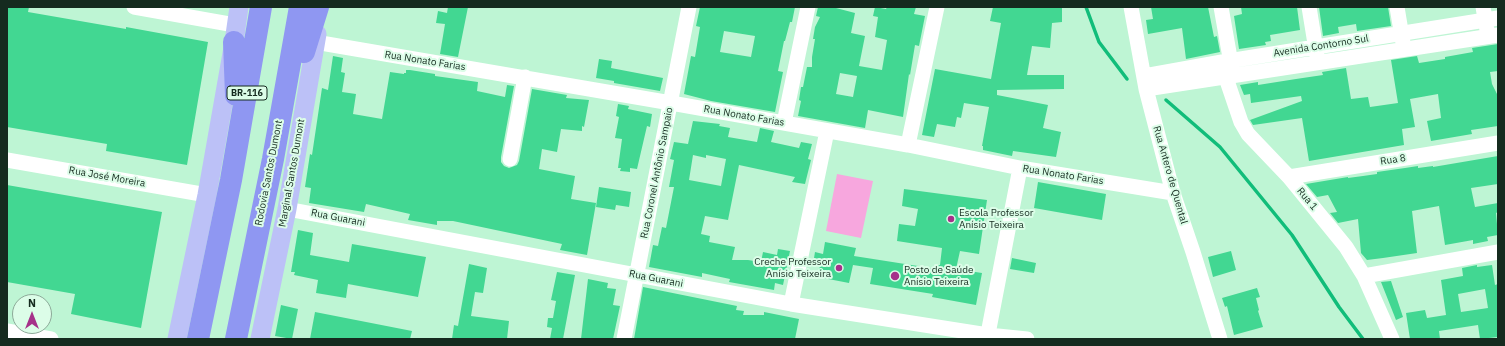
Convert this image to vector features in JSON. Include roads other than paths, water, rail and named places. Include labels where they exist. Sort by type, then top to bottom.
[{"type":"highway","name":"BR-116","points":[[198,339],[231,180],[261,7]]},
{"type":"highway","name":"Rodovia Santos Dumont","points":[[236,339],[273,159],[300,7]]},
{"type":"highway","points":[[273,159],[294,96],[306,41],[318,7]]},
{"type":"highway","points":[[231,180],[232,135],[236,80],[236,25]]},
{"type":"highway","points":[[245,298],[247,339]]},
{"type":"main road","name":"Marginal Santos Dumont","points":[[260,339],[287,208],[322,7]]},
{"type":"main road","name":"BR-116","points":[[177,339],[207,195],[236,25]]},
{"type":"street","points":[[134,7],[236,25]]},
{"type":"street","name":"Rua Coronel Antônio Sampaio","points":[[624,339],[690,7]]},
{"type":"street","points":[[784,123],[808,7]]},
{"type":"street","points":[[908,145],[937,7]]},
{"type":"street","name":"Rua Antero de Quental","points":[[1131,7],[1145,82],[1173,193],[1194,252],[1220,339]]},
{"type":"street","name":"Rua 1","points":[[1221,7],[1229,77],[1242,122],[1248,134],[1289,177],[1346,247],[1364,276],[1392,339]]},
{"type":"street","points":[[1309,7],[1318,63]]},
{"type":"street","points":[[1397,7],[1405,50]]},
{"type":"street","points":[[1489,15],[1493,36]]},
{"type":"street","name":"Avenida Contorno Sul","points":[[1145,82],[1226,61],[1402,34],[1489,15]]},
{"type":"street","name":"Avenida Contorno Sul","points":[[1145,82],[1229,77],[1493,36]]},
{"type":"street","name":"Rua Nonato Farias","points":[[315,42],[525,77],[908,145],[1020,168],[1173,193]]},
{"type":"street","points":[[510,159],[525,77]]},
{"type":"street","points":[[791,304],[827,131]]},
{"type":"street","name":"Rua 8","points":[[1289,177],[1498,143]]},
{"type":"street","name":"Rua José Moreira","points":[[7,160],[207,195]]},
{"type":"street","points":[[987,337],[1020,168]]},
{"type":"street","name":"Rua Guarani","points":[[287,208],[637,276],[791,304],[987,337],[1027,339]]},
{"type":"street","points":[[1364,276],[1498,252]]},
{"type":"street","points":[[7,331],[50,339]]},
{"type":"waterway","points":[[1086,7],[1099,42],[1127,79]]},
{"type":"waterway","points":[[1166,100],[1220,147],[1292,235],[1339,307],[1363,339]]},
{"type":"place","name":"Escola Professor Anísio Teixeira","points":[[951,219]]},
{"type":"place","name":"Creche Professor Anísio Teixeira","points":[[839,268]]},
{"type":"place","name":"Posto de Saúde Anísio Teixeira","points":[[895,276]]}]
